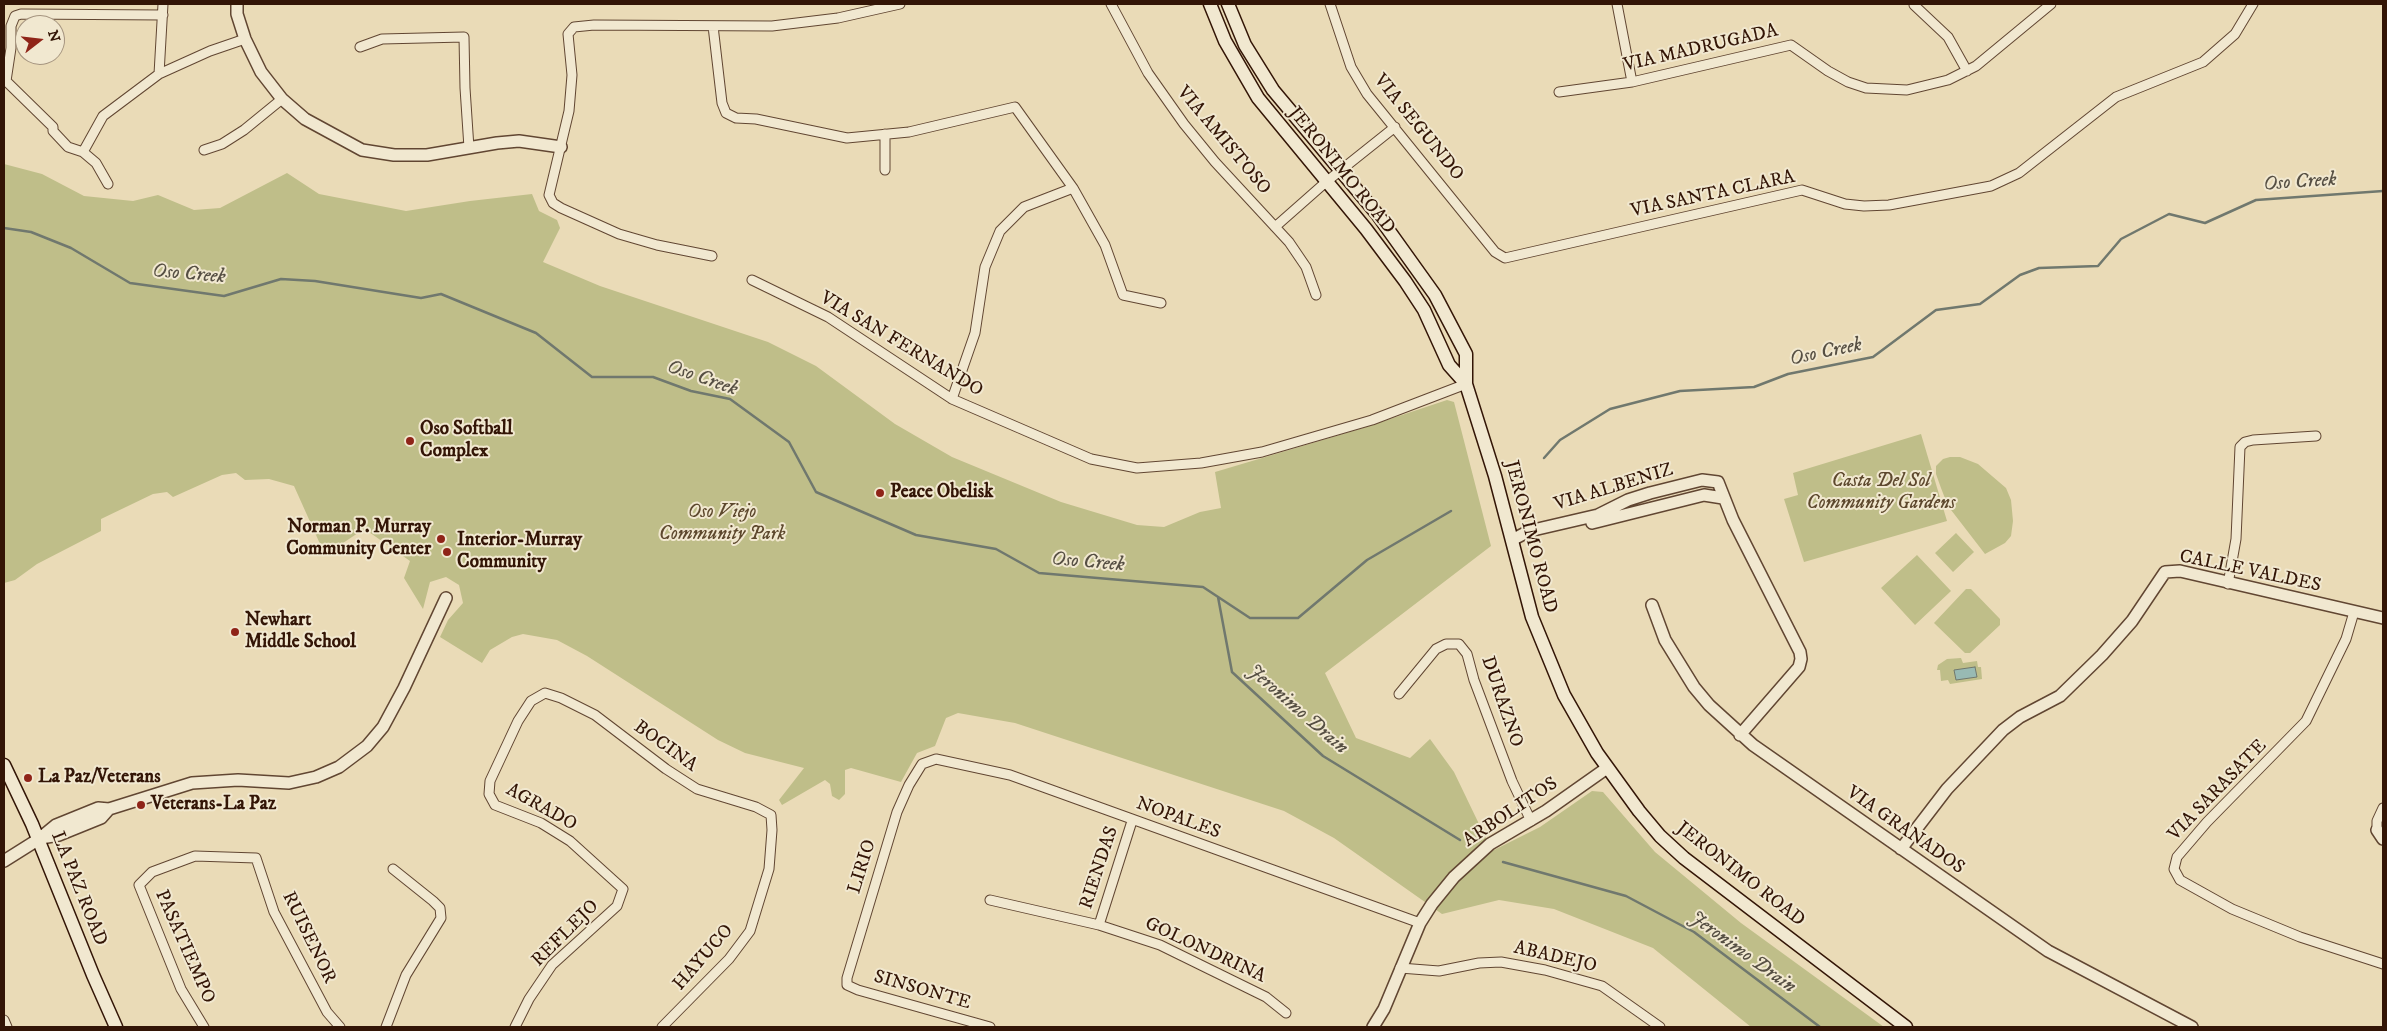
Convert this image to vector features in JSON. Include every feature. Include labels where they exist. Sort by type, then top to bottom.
[{"type":"main road","name":"JERONIMO ROAD","points":[[1210,4],[1225,41],[1258,98],[1405,281],[1424,310],[1449,365],[1466,384]]},
{"type":"main road","name":"JERONIMO ROAD","points":[[1228,4],[1245,45],[1273,90],[1377,214],[1435,295],[1466,354],[1466,384],[1512,540],[1532,618],[1564,696],[1607,768],[1660,836],[1684,858],[1906,1027]]},
{"type":"main road","name":"LA PAZ ROAD","points":[[4,765],[39,839],[93,975],[116,1027]]},
{"type":"street","points":[[49,4],[49,14]]},
{"type":"street","points":[[159,74],[163,4]]},
{"type":"street","points":[[237,4],[245,39],[261,72],[282,99],[305,119],[362,150],[394,155],[427,155],[519,141],[561,148]]},
{"type":"street","points":[[712,256],[657,245],[619,234],[554,203],[549,195],[561,148],[572,76],[568,34],[574,27],[594,25],[772,26],[838,18],[900,4]]},
{"type":"street","name":"VIA AMISTOSO","points":[[1112,4],[1148,73],[1184,124],[1215,162],[1276,227],[1306,267],[1316,295]]},
{"type":"street","name":"VIA SEGUNDO","points":[[1330,4],[1350,67],[1367,94],[1495,252],[1505,258]]},
{"type":"street","points":[[1617,4],[1625,37],[1632,82]]},
{"type":"street","name":"VIA MADRUGADA","points":[[1559,92],[1632,82],[1791,45],[1828,71],[1848,82],[1866,88],[1907,90],[1927,87],[1967,71],[2051,4]]},
{"type":"street","name":"VIA SANTA CLARA","points":[[1505,258],[1802,190],[1845,204],[1864,206],[1889,205],[1991,186],[2019,173],[2116,97],[2203,62],[2235,34],[2253,4]]},
{"type":"street","points":[[1914,5],[1948,37],[1967,71]]},
{"type":"street","points":[[108,184],[96,163],[83,152],[68,147],[53,131],[53,127],[6,81],[11,48],[11,26],[15,16],[21,14],[163,15]]},
{"type":"street","points":[[713,26],[722,103],[726,113],[736,118],[756,119],[847,138],[909,132],[1015,107],[1073,188],[1105,245],[1122,295],[1161,302]]},
{"type":"street","points":[[360,47],[382,39],[464,37],[469,148]]},
{"type":"street","points":[[83,152],[103,116],[159,74],[210,51],[245,39]]},
{"type":"street","points":[[204,150],[222,144],[244,130],[282,99]]},
{"type":"street","points":[[1276,227],[1326,182],[1394,127]]},
{"type":"street","points":[[885,134],[886,170]]},
{"type":"street","points":[[952,399],[975,333],[985,267],[1000,231],[1024,207],[1073,188]]},
{"type":"street","name":"VIA SAN FERNANDO","points":[[752,280],[828,317],[952,399],[1091,460],[1137,468],[1202,463],[1262,452],[1372,420],[1466,384]]},
{"type":"street","points":[[2228,584],[2236,538],[2240,447],[2245,442],[2253,440],[2316,436]]},
{"type":"street","name":"VIA ALBENIZ","points":[[1512,540],[1529,531],[1598,515],[1628,500],[1669,488],[1702,480],[1718,482],[1736,526],[1800,652],[1801,660],[1799,667],[1740,735]]},
{"type":"street","points":[[1669,488],[1673,504]]},
{"type":"street","name":"VIA ALBENIZ","points":[[1512,540],[1531,538],[1704,495],[1724,498]]},
{"type":"street","name":"CALLE VALDES","points":[[1901,849],[1947,789],[2003,730],[2020,717],[2060,696],[2102,655],[2132,621],[2166,572],[2180,571],[2228,584],[2383,618]]},
{"type":"street","points":[[4,861],[39,839],[59,835],[101,818],[109,809],[192,783],[229,780],[289,783],[316,777],[339,767],[373,740],[388,720],[446,598]]},
{"type":"street","name":"VIA GRANADOS","points":[[1652,605],[1665,640],[1694,687],[1709,705],[1740,735],[2048,951],[2192,1027]]},
{"type":"street","name":"VIA SARASATE","points":[[2354,612],[2346,639],[2306,722],[2206,822],[2177,856],[2174,869],[2180,880],[2232,908],[2300,937],[2383,964]]},
{"type":"street","name":"DURAZNO","points":[[1399,694],[1436,649],[1446,644],[1459,644],[1467,654],[1474,680],[1508,772],[1531,821]]},
{"type":"street","name":"BOCINA","points":[[546,693],[561,698],[596,716],[666,769],[697,789],[756,807],[771,815]]},
{"type":"street","name":"AGRADO","points":[[546,693],[532,701],[518,721],[490,781],[489,794],[496,805],[541,823],[570,841],[623,889]]},
{"type":"street","name":"NOPALES","points":[[922,764],[936,759],[1010,775],[1132,821],[1420,923]]},
{"type":"street","name":"LIRIO","points":[[847,985],[847,978],[897,812],[909,785],[922,764]]},
{"type":"street","name":"ARBOLITOS","points":[[1373,1027],[1384,1009],[1420,923],[1442,890],[1466,864],[1490,844],[1531,821],[1607,768]]},
{"type":"street","points":[[2380,834],[2377,820],[2383,808]]},
{"type":"street","name":"HAYUCO","points":[[662,1027],[729,959],[750,931],[769,869],[772,830],[771,815]]},
{"type":"street","name":"RIENDAS","points":[[1098,925],[1132,821]]},
{"type":"street","name":"PASATIEMPO","points":[[204,1027],[181,989],[139,885],[152,872],[195,856],[256,858]]},
{"type":"street","name":"RUISENOR","points":[[256,858],[274,912],[327,1012],[340,1027]]},
{"type":"street","points":[[386,1027],[406,975],[440,918],[440,908],[433,900],[394,869]]},
{"type":"street","name":"REFLEJO","points":[[515,1027],[529,999],[552,965],[617,906],[623,889]]},
{"type":"street","name":"GOLONDRINA","points":[[990,900],[1098,925],[1160,945],[1266,997],[1286,1013]]},
{"type":"street","name":"ABADEJO","points":[[1400,968],[1433,971],[1478,963],[1501,962],[1545,970],[1602,986],[1660,1027]]},
{"type":"street","name":"SINSONTE","points":[[847,985],[858,990],[990,1027]]},
{"type":"street","points":[[4,1020],[7,1027]]},
{"type":"green space","name":"Oso Viejo Community Park","points":[[4,164],[42,174],[84,196],[133,201],[158,195],[194,210],[220,208],[287,173],[319,194],[406,211],[532,194],[539,211],[557,220],[560,228],[543,262],[600,286],[768,342],[816,366],[895,424],[952,457],[1061,502],[1137,525],[1164,527],[1200,512],[1221,508],[1215,472],[1363,428],[1447,400],[1454,402],[1491,546],[1325,673],[1356,738],[1410,758],[1430,739],[1454,772],[1492,851],[1540,827],[1592,791],[1603,792],[1655,852],[1741,923],[1884,1027],[1751,1027],[1653,948],[1554,909],[1499,900],[1442,914],[1334,838],[1284,811],[1015,723],[958,713],[946,718],[935,746],[917,753],[901,782],[851,768],[845,770],[845,794],[839,800],[832,796],[830,784],[825,780],[782,805],[779,800],[804,768],[745,753],[718,740],[587,656],[557,640],[523,634],[512,637],[490,650],[482,663],[440,637],[448,620],[463,603],[459,585],[446,577],[430,582],[423,609],[404,578],[410,561],[369,532],[361,531],[325,555],[294,486],[269,479],[245,480],[236,473],[222,475],[173,497],[167,492],[153,494],[101,519],[101,531],[37,564],[15,580],[4,583]]},
{"type":"green space","name":"Casta Del Sol Community Gardens","points":[[1921,434],[1947,521],[1804,562],[1784,499],[1798,495],[1793,473]]},
{"type":"green space","points":[[1960,457],[1978,464],[2006,488],[2011,500],[2013,521],[2011,536],[2005,543],[1985,554],[1948,506],[1941,488],[1936,474],[1936,466],[1943,459]]},
{"type":"green space","points":[[1956,533],[1974,552],[1953,572],[1935,553]]},
{"type":"green space","points":[[1917,555],[1951,591],[1915,625],[1881,588]]},
{"type":"green space","points":[[1966,589],[1971,589],[2000,619],[2000,625],[1970,653],[1965,653],[1934,623]]},
{"type":"green space","points":[[1961,658],[1963,663],[1977,661],[1978,667],[1981,667],[1982,679],[1950,684],[1948,680],[1941,681],[1940,670],[1937,670],[1938,665],[1947,659]]},
{"type":"water","points":[[1975,667],[1977,677],[1956,680],[1954,670]]},
{"type":"waterway","name":"Oso Creek","points":[[1544,458],[1560,440],[1610,409],[1680,391],[1754,387],[1788,374],[1873,357],[1936,310],[1980,304],[2020,275],[2039,268],[2098,266],[2121,239],[2169,214],[2205,223],[2256,200],[2383,191]]},
{"type":"waterway","name":"Oso Creek","points":[[4,228],[31,232],[71,248],[130,283],[224,296],[281,279],[315,281],[421,298],[441,294],[536,333],[592,377],[653,377],[691,391],[730,399],[789,442],[816,492],[916,535],[996,549],[1039,573],[1203,587],[1250,618],[1298,618],[1367,560],[1451,511]]},
{"type":"waterway","name":"Jeronimo Drain","points":[[1218,597],[1232,672],[1323,756],[1460,840]]},
{"type":"waterway","name":"Jeronimo Drain","points":[[1503,862],[1626,896],[1694,932],[1820,1027]]},
{"type":"place","name":"Oso Softball Complex","points":[[410,441]]},
{"type":"place","name":"Peace Obelisk","points":[[880,493]]},
{"type":"place","name":"Norman P. Murray Community Center","points":[[441,539]]},
{"type":"place","name":"Interior-Murray Community","points":[[447,552]]},
{"type":"place","name":"Newhart Middle School","points":[[235,632]]},
{"type":"place","name":"La Paz/Veterans","points":[[28,778]]},
{"type":"place","name":"Veterans-La Paz","points":[[141,805]]}]
